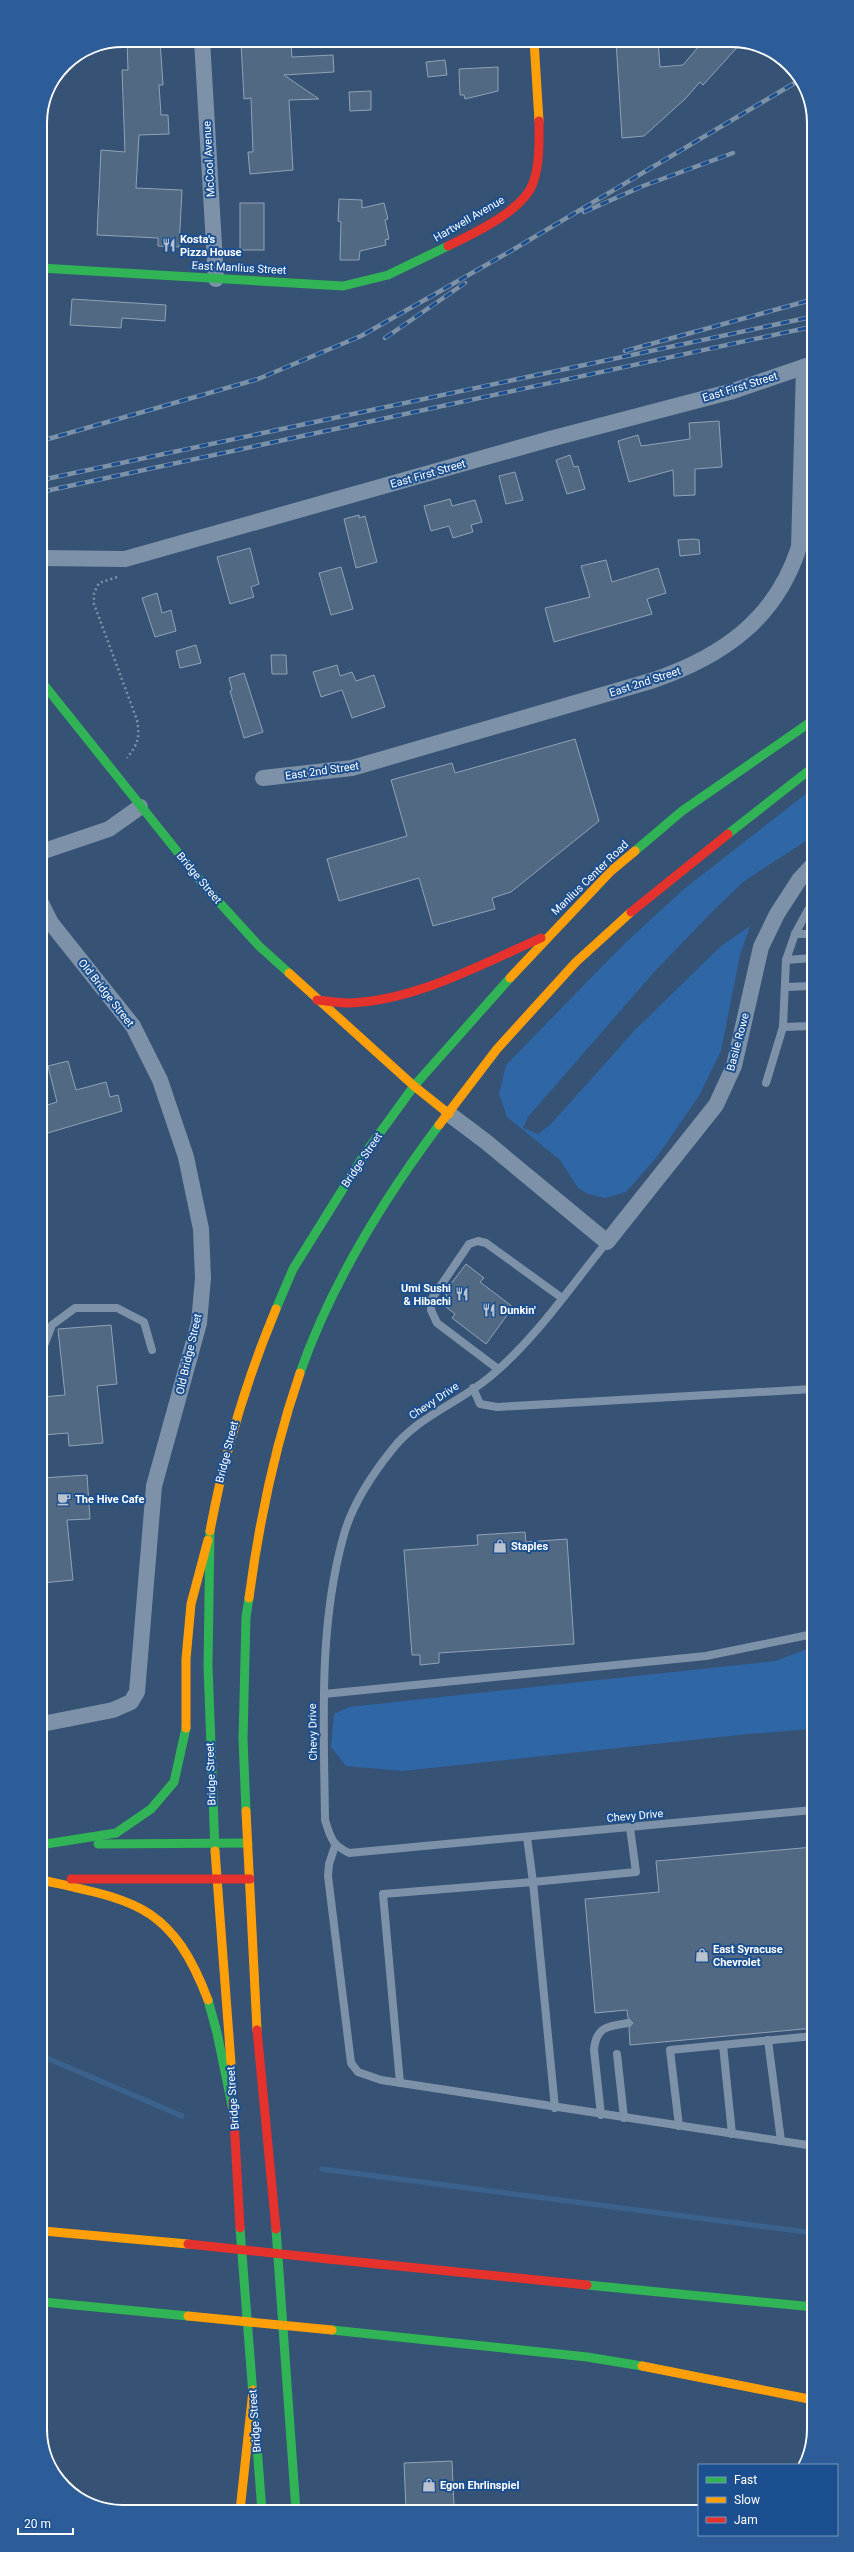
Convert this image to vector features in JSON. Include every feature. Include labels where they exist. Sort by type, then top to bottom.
[{"type":"main road","name":"Hartwell Avenue","points":[[365,283],[397,273],[512,210],[524,198],[533,183],[537,170],[538,115],[534,47]]},
{"type":"main road","name":"East Manlius Street","points":[[47,268],[343,286],[365,283]]},
{"type":"main road","name":"Bridge Street","points":[[47,689],[140,807],[208,890],[258,946],[414,1086],[449,1114]]},
{"type":"main road","name":"Manlius Center Road","points":[[414,1086],[473,1017],[550,934],[612,871],[682,811],[807,724]]},
{"type":"main road","points":[[296,2505],[279,2266],[256,2021],[243,1738],[246,1617],[257,1538],[284,1420],[306,1356],[332,1298],[365,1235],[417,1155],[497,1049],[576,962],[638,905],[807,772]]},
{"type":"main road","points":[[317,1000],[356,1003],[398,994],[475,967],[550,934]]},
{"type":"main road","name":"Bridge Street","points":[[262,2505],[242,2264],[235,2120],[215,1844],[208,1666],[208,1540],[218,1486],[253,1364],[293,1269],[366,1152],[414,1086]]},
{"type":"main road","points":[[47,1844],[116,1833],[151,1809],[174,1782],[186,1733],[186,1659],[191,1604],[208,1540]]},
{"type":"main road","points":[[47,1844],[248,1844]]},
{"type":"main road","points":[[47,1880],[250,1879]]},
{"type":"main road","points":[[47,1881],[123,1899],[144,1909],[176,1938],[191,1959],[206,1990],[235,2120]]},
{"type":"main road","points":[[47,2230],[807,2306]]},
{"type":"main road","points":[[47,2302],[332,2330],[587,2357],[664,2370],[807,2399]]},
{"type":"main road","points":[[241,2505],[253,2390]]},
{"type":"street","name":"McCool Avenue","points":[[202,47],[216,279]]},
{"type":"street","name":"East First Street","points":[[47,558],[125,559],[558,437],[733,391],[807,366]]},
{"type":"street","name":"East 2nd Street","points":[[263,778],[352,768],[569,706],[680,671],[722,650],[757,621],[782,588],[792,570],[806,516],[807,441]]},
{"type":"street","points":[[47,850],[109,829],[140,807]]},
{"type":"street","name":"Basile Rowe","points":[[608,1242],[716,1105],[734,1066],[761,947],[777,914],[799,880],[807,871]]},
{"type":"street","name":"Old Bridge Street","points":[[47,915],[51,923],[134,1026],[160,1080],[186,1157],[201,1229],[203,1278],[199,1323],[154,1486],[138,1692],[131,1702],[113,1710],[47,1723]]},
{"type":"street","name":"Bridge Street","points":[[449,1114],[485,1141],[608,1242]]},
{"type":"lane","points":[[766,1083],[783,1027],[786,960],[795,934],[807,912]]},
{"type":"lane","points":[[795,934],[807,934]]},
{"type":"lane","points":[[786,960],[807,958]]},
{"type":"lane","points":[[785,988],[807,986]]},
{"type":"lane","points":[[783,1027],[807,1026]]},
{"type":"lane","points":[[498,1369],[438,1323],[431,1310],[431,1300],[469,1244],[478,1241],[486,1243],[562,1298]]},
{"type":"lane","name":"Chevy Drive","points":[[608,1242],[529,1339],[498,1369],[473,1388],[418,1424],[391,1450],[360,1498],[343,1537],[334,1579],[324,1694],[325,1820],[336,1846],[349,1853],[807,1811]]},
{"type":"lane","points":[[47,1338],[52,1326],[75,1308],[117,1308],[144,1322],[152,1350]]},
{"type":"lane","points":[[473,1388],[480,1404],[497,1407],[807,1389]]},
{"type":"lane","points":[[324,1694],[706,1656],[807,1635]]},
{"type":"lane","points":[[400,2083],[383,1894],[636,1872],[630,1828]]},
{"type":"lane","points":[[527,1837],[555,2108]]},
{"type":"lane","points":[[336,1846],[328,1864],[328,1876],[351,2062],[358,2072],[381,2080],[555,2108],[807,2145]]},
{"type":"lane","points":[[601,2115],[594,2050],[595,2041],[600,2031],[608,2026],[628,2023]]},
{"type":"lane","points":[[679,2126],[670,2050],[807,2037]]},
{"type":"lane","points":[[768,2040],[781,2141]]},
{"type":"lane","points":[[723,2044],[732,2134]]},
{"type":"lane","points":[[617,2054],[624,2118]]},
{"type":"path","points":[[113,773],[138,745],[140,735],[137,720],[94,604],[94,593],[99,583],[128,573],[125,559]]},
{"type":"shaded area","points":[[807,793],[807,840],[743,882],[710,914],[655,971],[528,1117],[523,1128],[538,1134],[550,1125],[634,1031],[721,946],[750,926],[740,955],[721,1051],[699,1096],[656,1158],[626,1192],[605,1198],[588,1194],[578,1188],[560,1160],[507,1117],[499,1094],[506,1065],[623,945],[684,889]]},
{"type":"shaded area","points":[[807,1649],[807,1729],[748,1734],[403,1771],[346,1766],[331,1747],[334,1714],[349,1707],[775,1661]]},
{"type":"building","points":[[127,47],[160,47],[163,85],[159,85],[161,115],[168,115],[169,134],[139,135],[136,188],[182,190],[179,247],[158,246],[158,238],[97,235],[101,150],[125,152],[122,70],[128,70]]},
{"type":"building","points":[[241,47],[291,47],[292,57],[333,55],[334,72],[284,75],[319,99],[289,100],[293,170],[250,174],[248,152],[253,152],[251,98],[244,99]]},
{"type":"building","points":[[616,47],[659,47],[660,67],[683,65],[698,47],[737,47],[703,85],[700,82],[685,99],[644,136],[622,138]]},
{"type":"building","points":[[445,60],[447,75],[428,77],[426,62]]},
{"type":"building","points":[[498,67],[498,91],[465,99],[464,95],[460,95],[459,69]]},
{"type":"building","points":[[371,91],[371,110],[350,111],[349,92]]},
{"type":"building","points":[[339,199],[362,200],[362,208],[384,203],[388,219],[385,220],[389,239],[385,240],[386,245],[360,251],[359,260],[340,260],[341,222],[338,221]]},
{"type":"building","points":[[240,203],[264,203],[264,250],[240,250]]},
{"type":"building","points":[[72,299],[166,305],[165,321],[122,318],[121,328],[70,325]]},
{"type":"building","points":[[719,421],[722,467],[695,469],[695,495],[674,496],[673,470],[629,482],[618,441],[638,435],[641,446],[690,439],[689,423]]},
{"type":"building","points":[[570,455],[574,467],[578,466],[585,489],[567,494],[556,460]]},
{"type":"building","points":[[515,472],[523,500],[506,504],[499,476]]},
{"type":"building","points":[[450,499],[452,506],[475,500],[482,522],[471,525],[473,532],[453,538],[449,526],[431,531],[424,506]]},
{"type":"building","points":[[359,515],[359,518],[365,516],[377,562],[356,568],[344,519]]},
{"type":"building","points":[[678,540],[699,540],[700,554],[680,556]]},
{"type":"building","points":[[250,548],[259,584],[251,587],[254,597],[230,604],[217,557]]},
{"type":"building","points":[[606,560],[612,582],[658,568],[666,593],[647,599],[652,614],[554,642],[545,608],[590,597],[581,566]]},
{"type":"building","points":[[341,567],[353,609],[331,615],[319,573]]},
{"type":"building","points":[[157,593],[162,613],[171,610],[176,631],[155,637],[142,598]]},
{"type":"building","points":[[196,645],[201,663],[180,668],[176,651]]},
{"type":"building","points":[[271,655],[286,655],[287,674],[272,674]]},
{"type":"building","points":[[337,665],[340,676],[352,672],[356,681],[374,675],[385,707],[352,718],[342,690],[321,697],[313,672]]},
{"type":"building","points":[[244,673],[263,732],[244,738],[230,691],[232,690],[229,678]]},
{"type":"building","points":[[575,739],[599,821],[511,892],[492,898],[495,909],[433,926],[419,878],[339,901],[327,859],[407,836],[391,780],[452,763],[455,773]]},
{"type":"building","points":[[68,1061],[76,1090],[106,1082],[110,1097],[118,1095],[122,1111],[47,1133],[47,1105],[57,1102],[48,1066]]},
{"type":"building","points":[[466,1264],[484,1278],[480,1282],[513,1307],[486,1344],[452,1318],[455,1314],[441,1303],[447,1295],[444,1293]]},
{"type":"building","points":[[111,1325],[117,1384],[97,1386],[103,1443],[69,1446],[68,1433],[47,1435],[47,1397],[65,1395],[58,1329]]},
{"type":"building","points":[[87,1475],[90,1519],[67,1520],[73,1580],[47,1583],[47,1478]]},
{"type":"building","points":[[525,1532],[526,1542],[567,1539],[574,1644],[439,1653],[439,1663],[420,1665],[420,1655],[412,1655],[404,1550],[478,1545],[477,1535]]},
{"type":"building","name":"East Syracuse Chevrolet","points":[[807,1848],[807,2029],[630,2045],[629,2028],[633,2023],[628,2018],[627,2010],[595,2013],[585,1899],[659,1892],[656,1861]]},
{"type":"building","name":"Egon Ehrlinspiel","points":[[452,2461],[454,2505],[406,2505],[404,2463]]},
{"type":"waterway","points":[[47,2058],[182,2116]]},
{"type":"waterway","points":[[322,2169],[807,2232]]},
{"type":"railway","points":[[47,439],[258,379],[361,336],[509,252],[795,83]]},
{"type":"railway","points":[[584,212],[643,186],[733,153]]},
{"type":"railway","points":[[385,338],[465,283]]},
{"type":"railway","points":[[625,351],[807,301]]},
{"type":"railway","points":[[47,479],[807,318]]},
{"type":"railway","points":[[47,491],[807,328]]},
{"type":"traffic: fast","points":[[47,268],[343,286],[388,275],[448,246]]},
{"type":"traffic: fast","points":[[47,689],[208,890],[259,946],[289,973]]},
{"type":"traffic: fast","points":[[635,851],[682,811],[807,724]]},
{"type":"traffic: fast","points":[[728,834],[807,772]]},
{"type":"traffic: fast","points":[[276,1309],[293,1269],[366,1152],[414,1086],[510,978]]},
{"type":"traffic: fast","points":[[300,1373],[327,1307],[360,1244],[398,1183],[439,1125]]},
{"type":"traffic: fast","points":[[210,1531],[208,1666],[215,1851]]},
{"type":"traffic: fast","points":[[246,1811],[243,1739],[246,1617],[249,1598]]},
{"type":"traffic: fast","points":[[47,1844],[116,1833],[151,1809],[174,1782],[186,1728]]},
{"type":"traffic: fast","points":[[98,1844],[248,1843]]},
{"type":"traffic: fast","points":[[208,2000],[217,2033],[235,2120]]},
{"type":"traffic: fast","points":[[240,2228],[262,2505]]},
{"type":"traffic: fast","points":[[276,2229],[296,2505]]},
{"type":"traffic: fast","points":[[587,2285],[807,2306]]},
{"type":"traffic: fast","points":[[47,2302],[188,2316]]},
{"type":"traffic: fast","points":[[332,2330],[587,2357],[642,2366]]},
{"type":"traffic: slow","points":[[534,47],[539,121]]},
{"type":"traffic: slow","points":[[510,978],[611,871],[635,851]]},
{"type":"traffic: slow","points":[[439,1125],[497,1049],[576,962],[631,912]]},
{"type":"traffic: slow","points":[[289,973],[414,1086],[449,1114]]},
{"type":"traffic: slow","points":[[210,1531],[222,1474],[237,1418],[255,1363],[276,1309]]},
{"type":"traffic: slow","points":[[249,1598],[269,1484],[283,1428],[300,1373]]},
{"type":"traffic: slow","points":[[186,1728],[186,1659],[191,1604],[208,1540]]},
{"type":"traffic: slow","points":[[246,1811],[257,2030]]},
{"type":"traffic: slow","points":[[215,1851],[231,2063]]},
{"type":"traffic: slow","points":[[47,1881],[102,1894],[125,1902],[146,1912],[163,1925],[179,1943],[194,1968],[208,2000]]},
{"type":"traffic: slow","points":[[47,2231],[188,2244]]},
{"type":"traffic: slow","points":[[188,2316],[332,2330]]},
{"type":"traffic: slow","points":[[642,2366],[807,2399]]},
{"type":"traffic: slow","points":[[241,2505],[253,2390]]},
{"type":"traffic: jam","points":[[448,246],[484,228],[509,212],[528,193],[533,183],[537,168],[539,152],[539,121]]},
{"type":"traffic: jam","points":[[631,912],[728,834]]},
{"type":"traffic: jam","points":[[317,1000],[351,1003],[400,995],[449,979],[541,938]]},
{"type":"traffic: jam","points":[[71,1879],[250,1879]]},
{"type":"traffic: jam","points":[[257,2030],[276,2229]]},
{"type":"traffic: jam","points":[[233,2101],[240,2228]]},
{"type":"traffic: jam","points":[[188,2244],[328,2259]]},
{"type":"traffic: jam","points":[[328,2259],[587,2285]]},
{"type":"place","name":"Kosta's Pizza House","points":[[169,245]]},
{"type":"place","name":"Umi Sushi & Hibachi","points":[[462,1294]]},
{"type":"place","name":"Dunkin'","points":[[489,1310]]},
{"type":"place","name":"The Hive Cafe","points":[[64,1499]]},
{"type":"place","name":"Staples","points":[[500,1546]]},
{"type":"place","name":"East Syracuse Chevrolet","points":[[702,1955]]},
{"type":"place","name":"Egon Ehrlinspiel","points":[[429,2485]]}]
